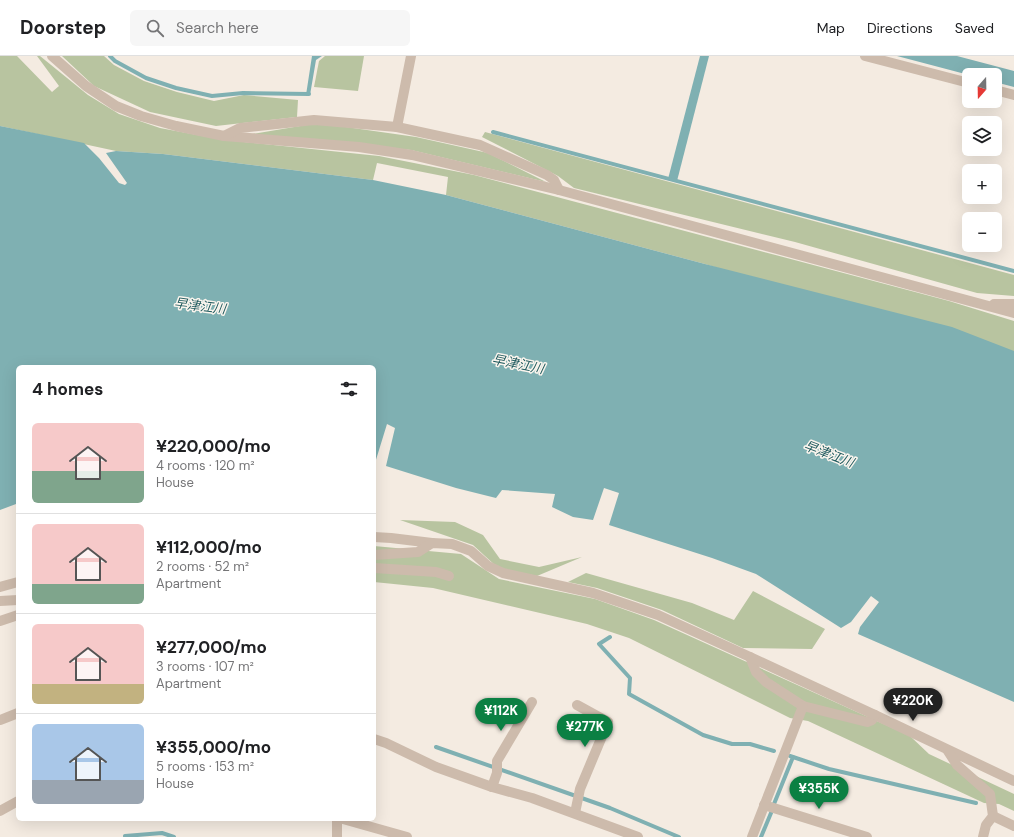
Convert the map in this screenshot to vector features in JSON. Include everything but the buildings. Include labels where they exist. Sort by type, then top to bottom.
[{"type":"street","points":[[52,56],[86,86],[116,106],[141,116],[176,126],[224,136],[359,147],[412,155],[559,190],[1014,314]]},
{"type":"street","points":[[397,127],[411,56]]},
{"type":"street","points":[[865,56],[962,81]]},
{"type":"street","points":[[1002,92],[1014,95]]},
{"type":"street","points":[[224,136],[240,128],[314,120],[397,127],[480,145],[547,175],[554,180],[559,190]]},
{"type":"street","points":[[980,304],[1014,304]]},
{"type":"street","points":[[376,537],[452,544],[471,552],[488,566],[503,573],[593,593],[658,615],[1014,781]]},
{"type":"street","points":[[376,555],[418,552],[432,543]]},
{"type":"street","points":[[376,568],[436,572],[449,576]]},
{"type":"street","points":[[0,587],[16,583]]},
{"type":"street","points":[[0,601],[16,600]]},
{"type":"street","points":[[0,622],[16,616]]},
{"type":"street","points":[[750,657],[756,672],[766,682],[803,706],[867,722],[872,720],[875,715]]},
{"type":"street","points":[[492,787],[497,770],[497,761],[532,702]]},
{"type":"street","points":[[575,813],[580,789],[608,722],[577,705]]},
{"type":"street","points":[[752,837],[803,706]]},
{"type":"street","points":[[0,720],[16,714]]},
{"type":"street","points":[[376,740],[436,767],[492,787],[532,798],[638,837]]},
{"type":"street","points":[[948,751],[957,765],[990,794],[993,816],[986,825],[983,837]]},
{"type":"street","points":[[0,811],[16,801]]},
{"type":"street","points":[[764,805],[867,837]]},
{"type":"street","points":[[993,816],[1014,826]]},
{"type":"street","points":[[337,821],[337,837]]},
{"type":"street","points":[[350,821],[407,837]]},
{"type":"green space","points":[[0,56],[17,56],[52,92],[59,86],[37,56],[40,56],[88,95],[119,114],[160,128],[224,140],[379,156],[474,175],[949,301],[1014,321],[1014,360],[705,264],[446,195],[448,177],[377,163],[373,180],[163,154],[116,151],[0,126]]},
{"type":"green space","points":[[62,56],[104,56],[114,65],[144,81],[177,92],[214,101],[244,95],[298,100],[297,117],[216,126],[150,112],[94,86]]},
{"type":"green space","points":[[325,56],[364,56],[358,91],[314,87],[319,61]]},
{"type":"green space","points":[[318,123],[416,137],[488,153],[546,182],[411,150],[252,134]]},
{"type":"green space","points":[[485,132],[1014,275],[1014,296],[977,293],[795,242],[574,188],[558,176],[482,137]]},
{"type":"green space","points":[[400,520],[455,522],[483,535],[500,559],[539,567],[582,557],[537,576],[498,568],[473,545]]},
{"type":"green space","points":[[376,546],[461,554],[499,579],[595,599],[654,620],[910,736],[929,754],[1014,794],[1014,811],[999,804],[984,803],[808,721],[790,718],[629,638],[587,624],[433,588],[376,582]]},
{"type":"green space","points":[[586,573],[692,603],[734,620],[753,591],[825,629],[812,649],[743,648],[662,610],[597,588],[568,582]]},
{"type":"water","points":[[312,56],[322,56],[316,60],[310,95],[306,95]]},
{"type":"water","points":[[700,56],[709,56],[677,181],[668,179]]},
{"type":"water","points":[[897,56],[957,56],[1014,71],[1014,87],[1002,84],[1002,68],[962,68],[962,73]]},
{"type":"water","name":"早津江川","points":[[0,126],[84,143],[99,158],[119,183],[125,185],[127,183],[106,153],[116,151],[163,154],[373,180],[446,195],[705,264],[952,327],[1014,351],[1014,702],[858,634],[860,627],[879,602],[871,596],[851,622],[841,628],[756,574],[712,558],[609,525],[619,493],[604,488],[593,520],[573,517],[552,507],[555,494],[502,490],[496,498],[456,488],[386,466],[395,428],[387,424],[376,460],[376,365],[16,365],[16,504],[0,510]]},
{"type":"waterway","points":[[110,56],[115,61],[146,78],[176,88],[212,96],[243,93],[309,94]]},
{"type":"waterway","points":[[493,132],[1014,271]]},
{"type":"waterway","points":[[610,637],[599,644],[630,678],[629,694],[703,735],[732,744],[750,744],[774,751]]},
{"type":"waterway","points":[[436,747],[610,808],[679,837]]},
{"type":"waterway","points":[[774,804],[793,757],[790,756]]},
{"type":"waterway","points":[[793,757],[829,769],[976,803]]},
{"type":"waterway","points":[[761,837],[771,813]]},
{"type":"waterway","points":[[125,836],[162,833],[174,837]]}]
